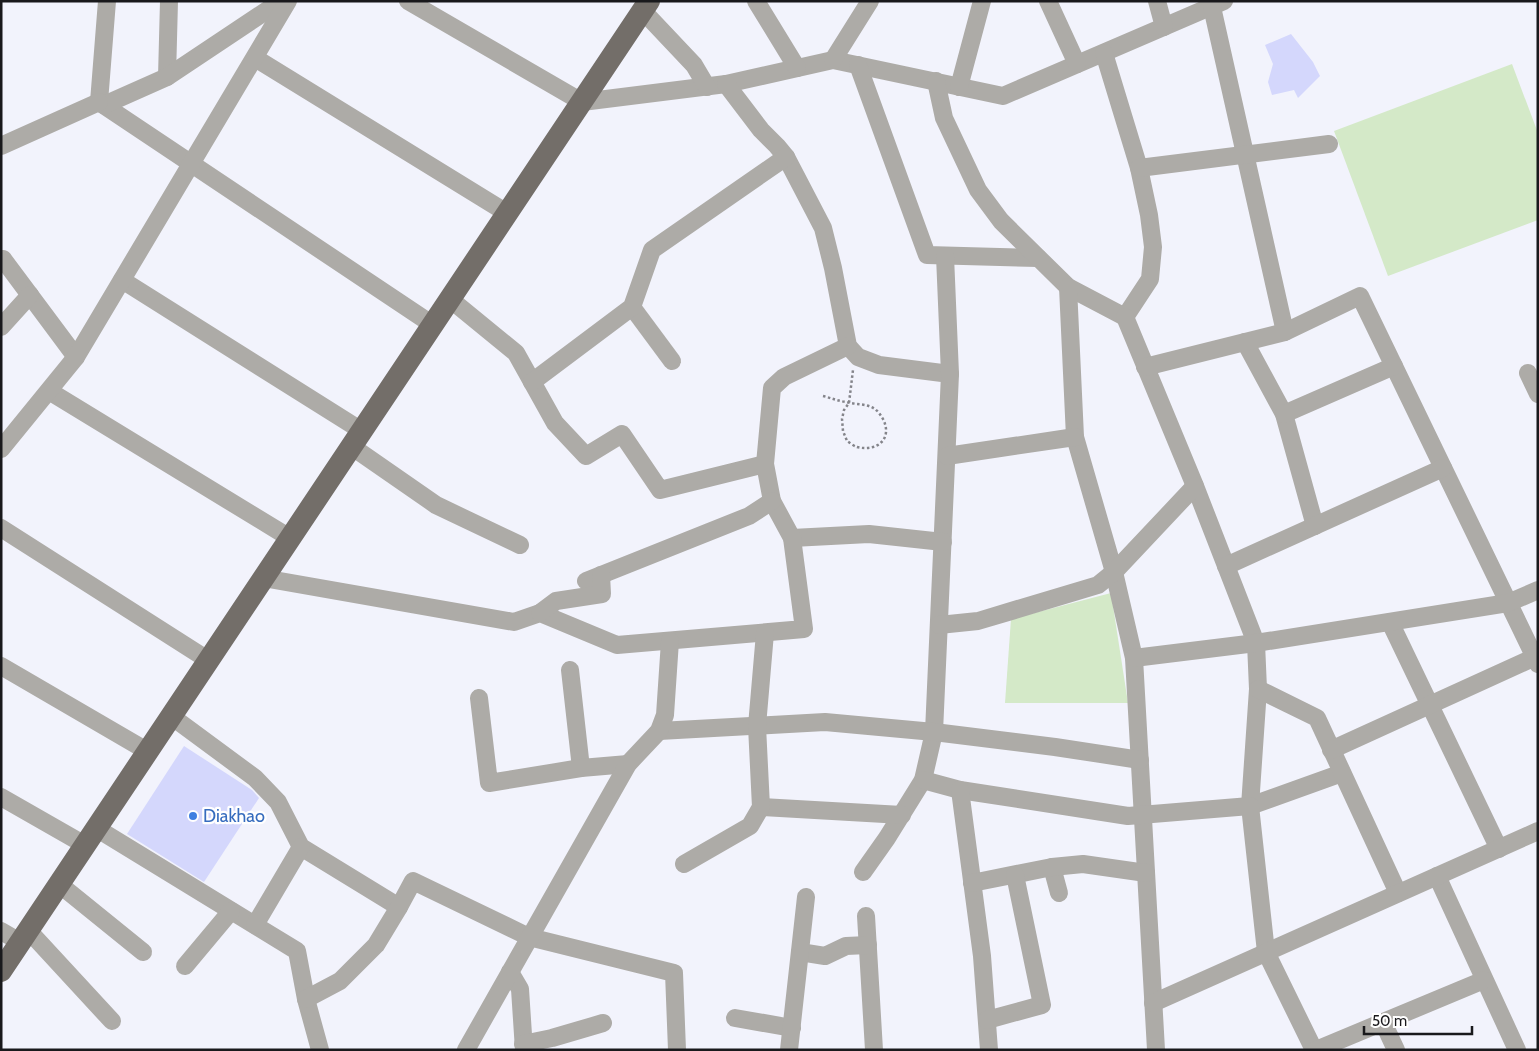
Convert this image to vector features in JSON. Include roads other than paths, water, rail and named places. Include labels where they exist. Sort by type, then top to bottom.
[{"type":"main road","points":[[1,971],[16,935],[59,884],[646,6]]},
{"type":"street","points":[[102,104],[107,1]]},
{"type":"street","points":[[167,77],[169,1]]},
{"type":"street","points":[[1,146],[167,77],[281,1]]},
{"type":"street","points":[[1,449],[76,357],[288,1]]},
{"type":"street","points":[[408,1],[430,6],[582,102],[726,84],[833,60],[1003,96],[1218,4],[1245,155],[1285,332]]},
{"type":"street","points":[[756,1],[797,68]]},
{"type":"street","points":[[833,60],[870,1]]},
{"type":"street","points":[[959,86],[982,1]]},
{"type":"street","points":[[1048,1],[1077,64]]},
{"type":"street","points":[[1157,1],[1164,27]]},
{"type":"street","points":[[646,6],[694,65],[707,86]]},
{"type":"street","points":[[1104,53],[1139,168],[1149,215],[1153,247],[1150,280],[1125,317]]},
{"type":"street","points":[[254,58],[507,213]]},
{"type":"street","points":[[858,65],[927,255],[1038,258]]},
{"type":"street","points":[[936,81],[944,118],[978,190],[1001,221],[1068,287],[1125,317],[1195,486],[1256,643],[1258,689],[1250,806],[1266,952],[1315,1050],[1484,980]]},
{"type":"street","points":[[726,84],[761,130],[786,157],[822,228],[853,351]]},
{"type":"street","points":[[102,104],[433,325]]},
{"type":"street","points":[[1139,168],[1329,144]]},
{"type":"street","points":[[532,382],[632,307],[652,250],[786,157]]},
{"type":"street","points":[[863,872],[902,815],[923,780],[934,732],[950,374],[945,256]]},
{"type":"street","points":[[1,259],[3,259],[76,357]]},
{"type":"street","points":[[122,280],[357,438],[436,505],[520,545]]},
{"type":"street","points":[[1068,287],[1075,437],[1114,572],[1134,658],[1156,1050]]},
{"type":"street","points":[[1,327],[30,295]]},
{"type":"street","points":[[1146,367],[1285,332],[1360,296],[1394,366],[1536,661],[1430,705],[1331,750]]},
{"type":"street","points":[[450,299],[516,353],[555,423],[586,456],[622,434],[660,490],[765,464]]},
{"type":"street","points":[[632,307],[672,361]]},
{"type":"street","points":[[1245,342],[1284,414],[1315,526]]},
{"type":"street","points":[[540,613],[618,645],[804,629],[792,538],[772,501],[765,464],[772,388],[784,377],[853,351],[880,365],[913,371],[950,374]]},
{"type":"street","points":[[1284,414],[1394,366]]},
{"type":"street","points":[[1528,373],[1538,394]]},
{"type":"street","points":[[49,391],[290,538]]},
{"type":"street","points":[[947,456],[1075,437]]},
{"type":"street","points":[[1226,566],[1443,468]]},
{"type":"street","points":[[939,625],[978,622],[1098,586],[1114,572],[1195,486]]},
{"type":"street","points":[[263,578],[514,622],[540,613],[556,602],[602,594],[594,578],[749,516],[772,501]]},
{"type":"street","points":[[1,528],[208,660]]},
{"type":"street","points":[[792,538],[869,534],[943,542]]},
{"type":"street","points":[[1134,658],[1256,643],[1508,603],[1538,590]]},
{"type":"street","points":[[1390,622],[1499,849]]},
{"type":"street","points":[[684,864],[750,826],[762,807],[757,726],[765,632]]},
{"type":"street","points":[[466,1050],[628,764],[660,732],[665,715],[670,641]]},
{"type":"street","points":[[1,666],[148,751]]},
{"type":"street","points":[[570,670],[581,768]]},
{"type":"street","points":[[1258,689],[1317,718],[1398,894]]},
{"type":"street","points":[[479,698],[489,783],[581,768],[628,764]]},
{"type":"street","points":[[171,716],[255,778],[278,802],[301,847],[400,907]]},
{"type":"street","points":[[660,732],[825,722],[934,732],[1140,760]]},
{"type":"street","points":[[923,780],[960,790],[1128,816],[1250,806],[1342,773]]},
{"type":"street","points":[[960,790],[982,956],[989,1050]]},
{"type":"street","points":[[1,797],[90,836],[232,910],[297,950],[306,999],[320,1050]]},
{"type":"street","points":[[762,807],[902,815]]},
{"type":"street","points":[[1153,1003],[1538,831]]},
{"type":"street","points":[[255,925],[301,847]]},
{"type":"street","points":[[972,883],[1052,867],[1084,864],[1146,874]]},
{"type":"street","points":[[1052,867],[1059,893]]},
{"type":"street","points":[[987,1020],[1042,1005],[1015,874]]},
{"type":"street","points":[[1437,876],[1517,1050]]},
{"type":"street","points":[[306,999],[340,981],[376,945],[400,907],[413,881],[529,937],[674,973],[677,1050]]},
{"type":"street","points":[[59,884],[143,952]]},
{"type":"street","points":[[789,1050],[806,897]]},
{"type":"street","points":[[185,966],[232,910]]},
{"type":"street","points":[[866,916],[874,1050]]},
{"type":"street","points":[[16,935],[112,1021]]},
{"type":"street","points":[[800,952],[826,956],[846,946],[868,945]]},
{"type":"street","points":[[510,972],[520,989],[523,1047],[603,1023]]},
{"type":"street","points":[[735,1018],[792,1028]]},
{"type":"street","points":[[1383,1022],[1396,1050]]},
{"type":"place","name":"Diakhao","points":[[193,816]]}]
